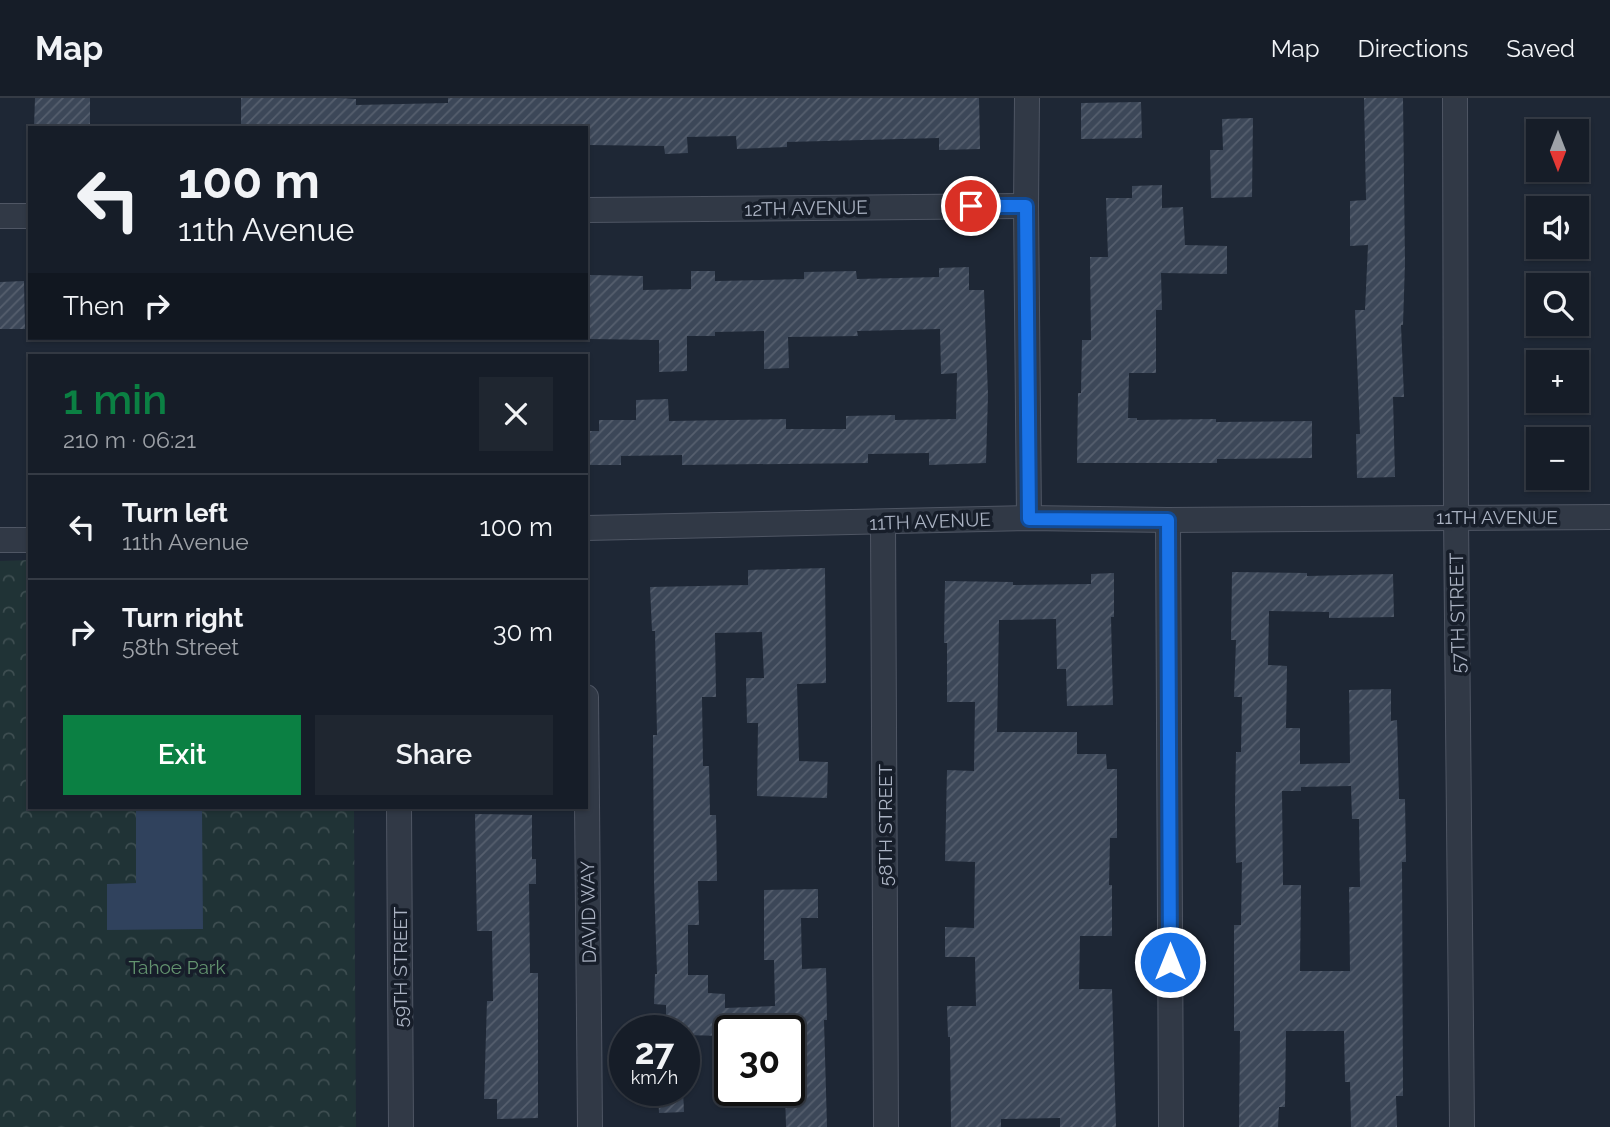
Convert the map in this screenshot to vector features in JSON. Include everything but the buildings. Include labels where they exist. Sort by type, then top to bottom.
[{"type":"street","points":[[1027,98],[1029,519]]},
{"type":"street","name":"57TH STREET","points":[[1455,98],[1455,517],[1462,1127]]},
{"type":"street","name":"12TH AVENUE","points":[[588,210],[1026,206]]},
{"type":"street","points":[[0,216],[28,216]]},
{"type":"street","name":"11TH AVENUE","points":[[588,527],[1029,519],[1610,517]]},
{"type":"street","points":[[1168,520],[1171,1127]]},
{"type":"street","name":"58TH STREET","points":[[883,523],[886,1127]]},
{"type":"street","points":[[0,540],[28,540]]},
{"type":"street","name":"59TH STREET","points":[[399,809],[401,1127]]},
{"type":"street","name":"DAVID WAY","points":[[587,809],[590,1127]]},
{"type":"green space","name":"Tahoe Park","points":[[28,560],[28,809],[354,809],[356,1127],[0,1127],[0,561]]},
{"type":"water","points":[[136,809],[202,809],[203,929],[107,930],[107,884],[136,883]]},
{"type":"route","points":[[971,206],[1026,206],[1029,519],[1168,520],[1170,962]]}]
